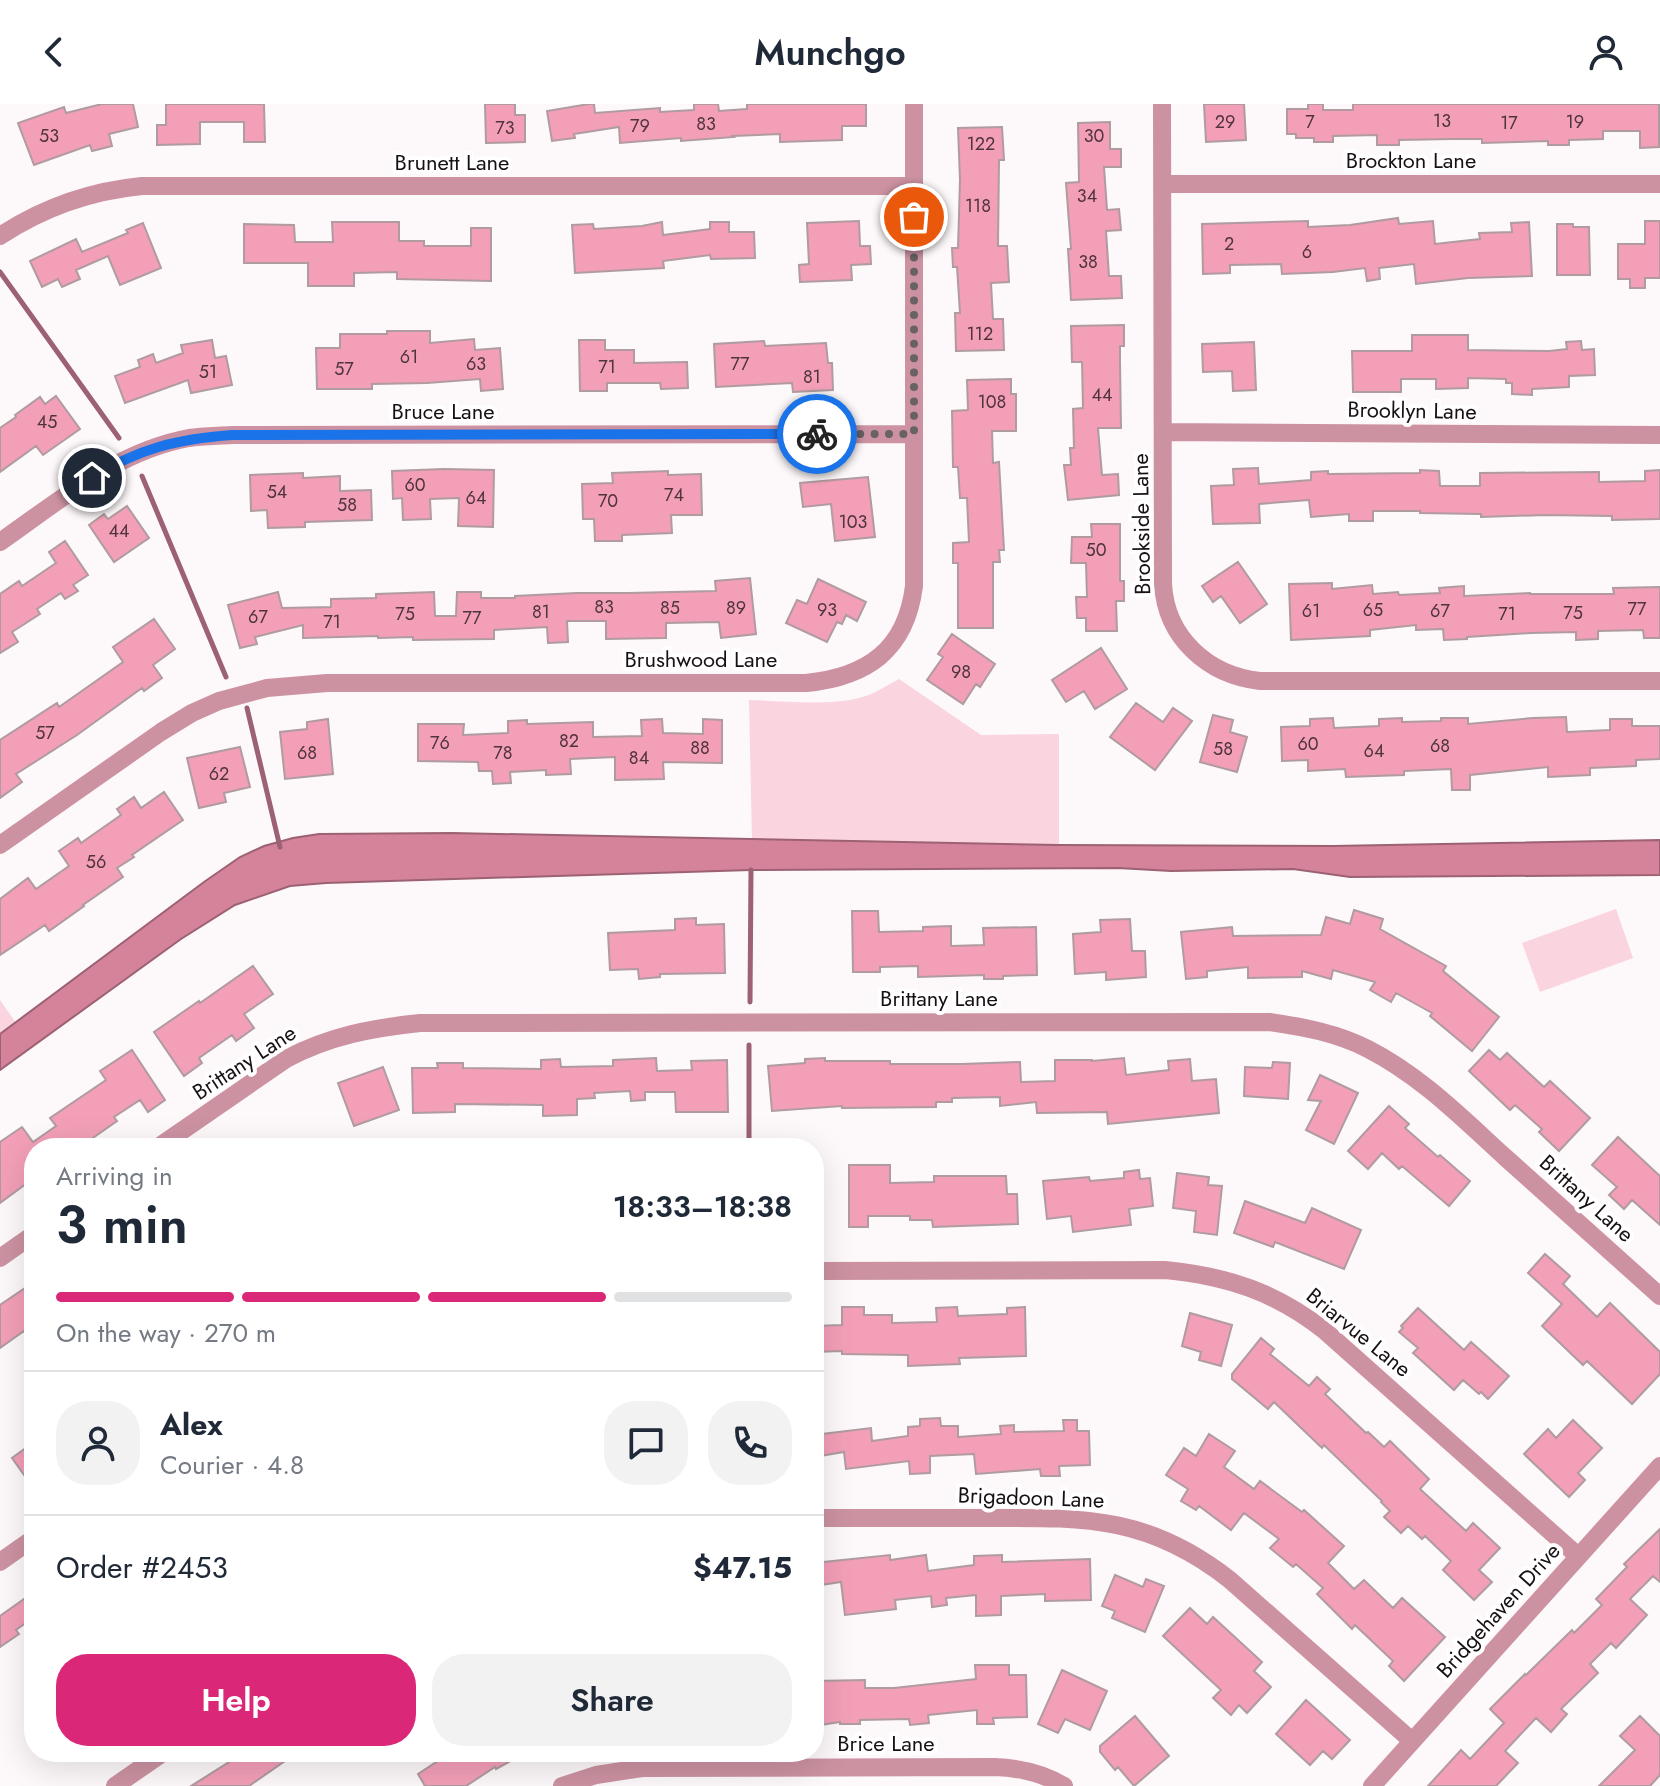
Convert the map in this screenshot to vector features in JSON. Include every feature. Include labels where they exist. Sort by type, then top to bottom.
[{"type":"street","name":"Brushwood Lane","points":[[0,845],[177,722],[219,701],[267,688],[303,683],[798,683],[824,681],[850,674],[874,662],[900,634],[909,614],[914,586],[914,104]]},
{"type":"street","name":"Brookside Lane","points":[[1162,104],[1163,584],[1166,606],[1188,646],[1222,672],[1247,680],[1660,681]]},
{"type":"street","name":"Brockton Lane","points":[[1163,184],[1660,184]]},
{"type":"street","name":"Brunett Lane","points":[[0,236],[66,201],[110,189],[142,186],[914,186]]},
{"type":"street","name":"Brooklyn Lane","points":[[1164,432],[1660,435]]},
{"type":"street","name":"Bruce Lane","points":[[0,542],[105,469],[169,443],[203,437],[914,434]]},
{"type":"street","name":"Brittany Lane","points":[[171,1138],[303,1050],[335,1037],[374,1028],[420,1023],[1269,1022],[1324,1032],[1369,1050],[1393,1064],[1449,1106],[1660,1296]]},
{"type":"street","points":[[0,1258],[24,1241]]},
{"type":"street","name":"Briarvue Lane","points":[[824,1271],[1165,1270],[1200,1273],[1249,1287],[1282,1301],[1317,1325],[1578,1556]]},
{"type":"street","name":"Bridgehaven Drive","points":[[1372,1786],[1660,1466]]},
{"type":"street","name":"Brigadoon Lane","points":[[824,1518],[1070,1519],[1116,1524],[1159,1537],[1201,1559],[1245,1592],[1412,1741]]},
{"type":"street","points":[[0,1562],[24,1545]]},
{"type":"street","points":[[115,1786],[150,1762]]},
{"type":"street","name":"Brice Lane","points":[[562,1786],[596,1775],[642,1768],[783,1777],[1007,1767],[1042,1775],[1064,1786]]},
{"type":"shaded area","points":[[899,679],[981,735],[1059,734],[1059,845],[752,839],[749,700],[832,702],[869,695]]},
{"type":"shaded area","points":[[452,833],[1059,845],[1333,846],[1660,840],[1660,875],[1350,877],[1293,869],[1171,871],[1118,868],[751,870],[290,886],[235,905],[181,939],[0,1070],[0,1034],[240,857],[264,846],[319,834]]},
{"type":"shaded area","points":[[1616,909],[1633,958],[1540,992],[1522,943]]},
{"type":"shaded area","points":[[0,1000],[16,1023],[0,1034]]},
{"type":"building","points":[[102,104],[133,104],[138,127],[109,134],[112,146],[92,151],[90,145],[34,165],[18,123],[64,107],[66,113]]},
{"type":"building","points":[[166,104],[264,104],[265,142],[244,142],[244,122],[200,122],[200,144],[157,145],[157,125],[166,125]]},
{"type":"building","points":[[485,104],[515,104],[515,115],[525,115],[525,142],[486,143]]},
{"type":"building","points":[[594,104],[595,113],[660,108],[660,112],[694,110],[694,104],[718,104],[719,111],[747,109],[747,104],[866,104],[866,126],[842,126],[842,140],[780,142],[780,134],[620,143],[619,127],[552,141],[547,111]]},
{"type":"building","points":[[1204,104],[1244,104],[1246,140],[1206,142]]},
{"type":"building","points":[[1308,104],[1323,104],[1323,110],[1353,110],[1353,104],[1659,104],[1659,147],[1640,148],[1640,131],[1603,131],[1603,139],[1569,140],[1569,145],[1548,145],[1548,141],[1482,143],[1482,139],[1452,139],[1399,140],[1399,145],[1377,145],[1377,135],[1333,136],[1333,142],[1314,142],[1314,138],[1296,138],[1296,134],[1287,134],[1287,109],[1308,109]]},
{"type":"building","points":[[1110,122],[1110,149],[1121,149],[1121,167],[1104,167],[1107,210],[1119,209],[1121,230],[1106,231],[1109,276],[1121,276],[1122,298],[1071,300],[1066,183],[1079,182],[1078,123]]},
{"type":"building","points":[[1002,127],[1004,160],[999,160],[998,246],[1007,246],[1009,282],[991,283],[993,319],[1003,319],[1004,350],[956,351],[955,313],[960,313],[957,267],[953,267],[952,248],[958,248],[958,128]]},
{"type":"building","points":[[1398,218],[1399,224],[1433,221],[1435,244],[1480,239],[1479,233],[1512,232],[1511,223],[1529,222],[1532,276],[1468,278],[1416,284],[1414,264],[1379,268],[1380,279],[1367,281],[1365,268],[1282,274],[1281,264],[1230,265],[1230,273],[1203,274],[1202,224],[1308,221],[1308,227]]},
{"type":"building","points":[[859,221],[860,246],[870,246],[871,264],[851,265],[852,280],[800,282],[799,265],[809,264],[807,223]]},
{"type":"building","points":[[1645,221],[1660,221],[1660,278],[1645,278],[1645,288],[1630,288],[1630,279],[1618,279],[1618,244],[1645,244]]},
{"type":"building","points":[[332,222],[399,222],[399,241],[424,241],[424,246],[471,246],[471,228],[491,228],[491,281],[397,279],[397,272],[354,273],[354,286],[308,286],[308,263],[244,263],[244,224],[294,225],[295,242],[333,242]]},
{"type":"building","points":[[662,222],[663,235],[710,229],[710,222],[729,222],[729,232],[754,232],[755,258],[711,259],[710,255],[663,261],[664,268],[575,273],[572,225],[593,224],[594,229]]},
{"type":"building","points":[[143,223],[161,268],[120,285],[108,256],[76,270],[80,279],[62,287],[58,279],[42,287],[30,261],[76,239],[82,252],[128,233],[126,230]]},
{"type":"building","points":[[1557,224],[1589,227],[1590,275],[1557,275]]},
{"type":"building","points":[[1124,325],[1124,346],[1120,346],[1121,428],[1098,428],[1102,475],[1118,474],[1119,495],[1068,500],[1064,465],[1071,465],[1070,448],[1074,448],[1073,409],[1083,408],[1082,362],[1072,362],[1071,326]]},
{"type":"building","points":[[387,331],[430,331],[430,343],[474,339],[475,350],[500,348],[503,389],[481,391],[480,379],[372,384],[372,389],[317,389],[316,348],[340,348],[340,334],[387,334]]},
{"type":"building","points":[[1412,335],[1468,335],[1468,350],[1549,351],[1567,349],[1566,342],[1581,341],[1582,350],[1594,349],[1595,375],[1569,376],[1569,387],[1532,389],[1532,395],[1512,394],[1512,383],[1506,383],[1506,379],[1468,378],[1468,388],[1436,389],[1436,379],[1401,379],[1401,392],[1353,392],[1352,351],[1412,351]]},
{"type":"building","points":[[212,340],[215,358],[226,356],[232,385],[191,393],[188,380],[125,403],[115,376],[140,367],[138,360],[153,354],[156,363],[183,353],[181,345]]},
{"type":"building","points":[[579,340],[605,340],[605,350],[634,350],[634,363],[687,362],[688,388],[661,389],[660,383],[607,383],[607,391],[580,391]]},
{"type":"building","points":[[764,341],[765,346],[826,343],[828,363],[832,363],[833,390],[793,392],[792,383],[716,387],[714,344]]},
{"type":"building","points":[[1254,342],[1256,390],[1233,391],[1232,371],[1203,372],[1202,344]]},
{"type":"building","points":[[1011,379],[1011,394],[1016,394],[1016,431],[992,431],[993,463],[999,462],[1004,550],[999,550],[1000,562],[993,562],[993,628],[958,628],[958,563],[953,563],[953,543],[969,542],[967,498],[960,498],[958,467],[953,467],[952,411],[968,410],[967,380]]},
{"type":"building","points":[[56,396],[80,429],[43,455],[36,446],[0,472],[0,428],[40,397],[45,404]]},
{"type":"building","points":[[1258,468],[1259,484],[1311,480],[1311,472],[1420,473],[1420,470],[1439,471],[1440,486],[1480,486],[1480,473],[1599,472],[1599,482],[1645,481],[1645,471],[1660,470],[1660,519],[1612,520],[1612,516],[1546,515],[1481,517],[1481,514],[1373,511],[1373,521],[1349,521],[1349,514],[1311,517],[1309,500],[1259,504],[1260,523],[1213,524],[1211,486],[1234,485],[1233,469]]},
{"type":"building","points":[[494,470],[493,527],[458,526],[459,498],[430,499],[431,519],[403,520],[402,498],[393,499],[392,471]]},
{"type":"building","points":[[668,471],[668,475],[701,474],[702,515],[671,515],[672,533],[622,535],[622,541],[595,541],[594,519],[583,519],[582,484],[613,483],[612,473]]},
{"type":"building","points":[[303,473],[303,478],[340,476],[340,491],[371,490],[372,520],[305,522],[305,527],[268,528],[267,510],[251,511],[250,475]]},
{"type":"building","points":[[868,477],[875,537],[835,541],[831,504],[803,507],[800,483]]},
{"type":"building","points":[[127,506],[149,538],[114,562],[89,525],[104,514],[108,519]]},
{"type":"building","points":[[1091,524],[1120,524],[1120,581],[1124,581],[1124,601],[1116,601],[1117,631],[1086,631],[1086,618],[1077,618],[1076,597],[1087,597],[1086,563],[1071,563],[1072,537],[1092,537]]},
{"type":"building","points":[[65,541],[88,575],[73,585],[78,591],[65,599],[61,593],[37,609],[40,614],[12,632],[18,642],[0,653],[0,594],[19,581],[22,586],[56,563],[49,552]]},
{"type":"building","points":[[1238,562],[1267,604],[1240,623],[1221,596],[1213,602],[1202,586]]},
{"type":"building","points":[[750,578],[756,634],[721,638],[719,622],[666,623],[666,638],[606,639],[606,621],[567,621],[568,642],[548,643],[547,627],[494,630],[494,639],[413,640],[413,637],[378,636],[303,638],[303,625],[255,637],[257,644],[240,648],[228,605],[278,592],[282,608],[331,607],[331,599],[434,592],[435,616],[456,616],[457,592],[481,592],[481,598],[515,598],[577,593],[716,591],[715,581]]},
{"type":"building","points":[[818,579],[866,602],[857,621],[846,615],[842,624],[837,622],[827,642],[786,623],[797,600],[807,604]]},
{"type":"building","points":[[1332,583],[1332,589],[1372,585],[1373,594],[1398,592],[1399,595],[1440,593],[1439,588],[1464,586],[1464,596],[1614,594],[1613,588],[1660,587],[1660,638],[1644,638],[1643,630],[1598,631],[1598,639],[1576,640],[1576,632],[1444,640],[1443,629],[1416,630],[1416,625],[1370,630],[1370,636],[1291,640],[1289,584]]},
{"type":"building","points":[[154,619],[175,649],[153,665],[162,678],[144,691],[142,688],[16,774],[22,782],[0,798],[0,740],[57,703],[59,707],[123,662],[113,647]]},
{"type":"building","points":[[952,634],[995,664],[980,687],[976,684],[963,704],[927,680],[943,657],[938,654]]},
{"type":"building","points":[[1101,648],[1127,689],[1095,709],[1084,691],[1066,702],[1052,680]]},
{"type":"building","points":[[1136,703],[1163,722],[1173,708],[1192,721],[1155,770],[1110,737]]},
{"type":"building","points":[[1213,715],[1233,720],[1230,732],[1247,737],[1237,772],[1200,762]]},
{"type":"building","points":[[1566,717],[1567,732],[1610,730],[1610,719],[1632,719],[1632,726],[1660,726],[1660,759],[1636,760],[1636,766],[1590,768],[1590,775],[1548,777],[1548,767],[1470,775],[1470,790],[1452,790],[1451,769],[1404,771],[1404,775],[1346,777],[1345,769],[1308,771],[1308,760],[1282,761],[1281,727],[1310,726],[1310,719],[1333,718],[1334,728],[1379,726],[1379,719],[1402,718],[1402,722],[1468,718],[1468,724]]},
{"type":"building","points":[[328,719],[333,774],[285,779],[280,732],[307,729],[307,722]]},
{"type":"building","points":[[662,719],[663,733],[703,734],[703,719],[722,720],[722,763],[663,762],[664,779],[615,780],[615,757],[570,759],[571,774],[546,775],[546,770],[510,772],[511,783],[493,784],[492,771],[479,771],[478,762],[418,761],[418,724],[464,724],[463,735],[508,733],[508,721],[527,720],[527,724],[593,722],[593,737],[642,736],[641,720]]},
{"type":"building","points":[[240,747],[250,787],[224,793],[226,802],[199,808],[187,758]]},
{"type":"building","points":[[164,792],[183,820],[117,868],[123,877],[84,906],[49,931],[45,925],[0,955],[0,899],[28,878],[36,889],[69,866],[59,851],[78,838],[81,843],[121,815],[117,809],[134,797],[141,808]]},
{"type":"building","points":[[1354,910],[1383,919],[1380,929],[1446,966],[1443,971],[1499,1017],[1472,1051],[1430,1016],[1432,1013],[1396,993],[1391,1002],[1370,990],[1375,982],[1333,970],[1331,979],[1302,971],[1302,977],[1248,978],[1248,967],[1207,971],[1207,977],[1186,979],[1181,932],[1232,927],[1233,936],[1321,935],[1326,917],[1350,924]]},
{"type":"building","points":[[852,911],[878,911],[879,932],[923,931],[923,927],[951,926],[951,946],[984,945],[983,928],[1036,927],[1037,975],[1003,976],[1003,979],[984,979],[984,975],[918,977],[918,966],[880,967],[880,972],[853,972]]},
{"type":"building","points":[[696,918],[696,925],[724,924],[725,973],[660,974],[660,977],[639,979],[638,969],[610,970],[608,933],[675,930],[675,919]]},
{"type":"building","points":[[1130,919],[1132,951],[1145,951],[1146,977],[1106,980],[1106,972],[1075,974],[1073,934],[1101,932],[1100,920]]},
{"type":"building","points":[[253,966],[273,994],[244,1014],[254,1028],[236,1041],[232,1035],[199,1058],[202,1063],[184,1076],[154,1032]]},
{"type":"building","points":[[132,1050],[165,1100],[148,1112],[140,1100],[114,1117],[117,1121],[93,1138],[39,1138],[56,1126],[50,1118],[106,1080],[100,1071]]},
{"type":"building","points":[[1489,1050],[1500,1060],[1507,1053],[1544,1087],[1550,1081],[1590,1118],[1559,1151],[1539,1132],[1542,1129],[1515,1105],[1510,1110],[1469,1071]]},
{"type":"building","points":[[656,1058],[657,1071],[692,1070],[691,1061],[727,1060],[728,1112],[676,1112],[675,1092],[645,1092],[645,1100],[631,1101],[630,1091],[594,1093],[595,1098],[577,1099],[577,1115],[543,1116],[543,1105],[455,1104],[455,1112],[413,1113],[412,1068],[438,1068],[437,1063],[463,1063],[463,1068],[541,1069],[541,1060],[560,1059],[561,1067],[613,1066],[613,1060]]},
{"type":"building","points":[[825,1058],[825,1061],[890,1061],[890,1064],[1020,1062],[1021,1082],[1055,1081],[1055,1060],[1124,1058],[1126,1075],[1169,1070],[1168,1061],[1190,1059],[1192,1081],[1216,1079],[1219,1113],[1108,1124],[1107,1112],[1037,1113],[1036,1102],[1000,1106],[1000,1097],[952,1098],[952,1102],[936,1102],[936,1107],[842,1106],[772,1111],[768,1066]]},
{"type":"building","points":[[1273,1062],[1290,1063],[1288,1099],[1244,1096],[1245,1067],[1272,1068]]},
{"type":"building","points":[[383,1067],[399,1110],[354,1126],[338,1083]]},
{"type":"building","points":[[1320,1075],[1358,1093],[1334,1144],[1306,1130],[1321,1101],[1308,1100]]},
{"type":"building","points":[[1389,1106],[1409,1124],[1405,1128],[1470,1181],[1449,1206],[1382,1153],[1368,1169],[1348,1151]]},
{"type":"building","points":[[22,1127],[30,1138],[24,1138],[24,1185],[0,1203],[0,1142]]},
{"type":"building","points":[[1618,1137],[1660,1176],[1660,1225],[1632,1200],[1624,1209],[1609,1195],[1617,1187],[1592,1165]]},
{"type":"building","points":[[849,1165],[890,1165],[890,1183],[934,1182],[934,1176],[1006,1176],[1007,1194],[1017,1194],[1018,1224],[933,1227],[932,1220],[910,1220],[910,1216],[868,1216],[868,1227],[849,1227]]},
{"type":"building","points":[[1139,1170],[1140,1179],[1150,1178],[1153,1206],[1129,1209],[1131,1225],[1073,1232],[1071,1216],[1047,1219],[1043,1181],[1124,1178],[1124,1172]]},
{"type":"building","points":[[1177,1173],[1209,1177],[1208,1185],[1222,1186],[1217,1235],[1194,1232],[1196,1211],[1173,1208]]},
{"type":"building","points":[[1245,1201],[1305,1223],[1312,1208],[1361,1230],[1344,1269],[1275,1242],[1273,1247],[1234,1233]]},
{"type":"building","points":[[1545,1254],[1570,1276],[1563,1284],[1597,1317],[1610,1303],[1660,1352],[1660,1374],[1632,1404],[1587,1361],[1583,1365],[1542,1326],[1562,1304],[1528,1273]]},
{"type":"building","points":[[24,1289],[24,1331],[0,1348],[0,1305]]},
{"type":"building","points":[[842,1307],[864,1307],[864,1315],[892,1315],[892,1323],[937,1322],[936,1308],[957,1307],[958,1316],[1007,1314],[1007,1308],[1025,1307],[1026,1356],[959,1358],[960,1364],[908,1366],[908,1355],[824,1352],[824,1326],[842,1325]]},
{"type":"building","points":[[1418,1308],[1464,1350],[1471,1342],[1509,1376],[1488,1399],[1463,1380],[1454,1390],[1413,1353],[1418,1348],[1399,1332]]},
{"type":"building","points":[[1190,1313],[1232,1325],[1221,1366],[1199,1360],[1201,1352],[1182,1346]]},
{"type":"building","points":[[1261,1338],[1274,1349],[1270,1354],[1309,1386],[1317,1377],[1330,1389],[1325,1394],[1366,1433],[1384,1447],[1390,1441],[1429,1479],[1420,1489],[1466,1531],[1473,1523],[1500,1548],[1479,1570],[1492,1582],[1474,1600],[1443,1570],[1451,1561],[1425,1536],[1422,1539],[1408,1526],[1401,1533],[1384,1517],[1390,1511],[1382,1501],[1324,1445],[1322,1448],[1274,1402],[1268,1409],[1232,1379],[1232,1374]]},
{"type":"building","points":[[940,1418],[941,1426],[958,1426],[958,1437],[1001,1434],[1000,1426],[1014,1425],[1014,1432],[1064,1431],[1063,1420],[1077,1420],[1077,1431],[1089,1431],[1090,1465],[1059,1466],[1060,1476],[1041,1476],[1040,1469],[976,1474],[974,1454],[930,1456],[930,1473],[910,1474],[909,1461],[846,1469],[844,1452],[824,1455],[824,1434],[871,1428],[872,1441],[908,1436],[908,1427],[920,1426],[920,1419]]},
{"type":"building","points":[[1573,1420],[1602,1448],[1578,1473],[1585,1480],[1569,1497],[1524,1454],[1548,1429],[1556,1438]]},
{"type":"building","points":[[1209,1434],[1235,1451],[1224,1467],[1254,1489],[1260,1481],[1302,1512],[1304,1510],[1344,1546],[1328,1563],[1354,1589],[1364,1580],[1393,1608],[1402,1598],[1445,1637],[1404,1681],[1389,1666],[1393,1661],[1355,1625],[1352,1629],[1317,1594],[1323,1588],[1296,1564],[1293,1567],[1270,1548],[1279,1539],[1244,1513],[1231,1530],[1199,1506],[1196,1510],[1181,1501],[1188,1489],[1166,1475],[1184,1448],[1196,1456]]},
{"type":"building","points":[[24,1449],[24,1475],[12,1458]]},
{"type":"building","points":[[1660,1529],[1660,1582],[1653,1576],[1630,1599],[1647,1615],[1616,1648],[1611,1643],[1590,1664],[1598,1673],[1561,1709],[1567,1714],[1551,1732],[1536,1718],[1505,1751],[1518,1763],[1496,1786],[1428,1786],[1461,1750],[1470,1759],[1504,1723],[1490,1709],[1602,1605],[1596,1599],[1627,1567],[1624,1564]]},
{"type":"building","points":[[890,1555],[890,1560],[926,1555],[928,1571],[974,1565],[974,1556],[1002,1555],[1002,1562],[1090,1559],[1091,1600],[1045,1601],[1045,1594],[1001,1596],[1001,1615],[976,1616],[976,1595],[946,1598],[947,1605],[932,1607],[931,1596],[895,1600],[896,1609],[845,1615],[841,1582],[824,1585],[824,1562]]},
{"type":"building","points":[[1115,1575],[1143,1587],[1146,1579],[1164,1586],[1145,1632],[1112,1618],[1115,1611],[1102,1606]]},
{"type":"building","points":[[24,1599],[24,1624],[16,1630],[19,1634],[0,1647],[0,1616]]},
{"type":"building","points":[[1190,1608],[1207,1624],[1213,1617],[1262,1662],[1254,1671],[1271,1687],[1247,1713],[1239,1705],[1231,1715],[1213,1698],[1221,1690],[1163,1636]]},
{"type":"building","points":[[975,1665],[1009,1665],[1009,1675],[1026,1675],[1027,1717],[993,1718],[994,1724],[977,1724],[977,1710],[928,1715],[929,1723],[910,1725],[909,1719],[824,1724],[824,1681],[865,1680],[865,1688],[894,1688],[976,1679]]},
{"type":"building","points":[[1062,1670],[1107,1691],[1090,1730],[1065,1719],[1058,1733],[1038,1724]]},
{"type":"building","points":[[1306,1700],[1350,1740],[1332,1759],[1323,1751],[1310,1765],[1276,1734]]},
{"type":"building","points":[[1135,1716],[1169,1756],[1134,1786],[1118,1767],[1115,1770],[1100,1752],[1100,1746]]},
{"type":"building","points":[[1640,1716],[1660,1736],[1660,1775],[1650,1786],[1599,1786],[1635,1750],[1620,1736]]},
{"type":"building","points":[[229,1762],[284,1762],[249,1786],[191,1786]]},
{"type":"building","points":[[436,1762],[509,1762],[466,1786],[425,1786],[418,1774]]},
{"type":"waterway","points":[[0,272],[119,438]]},
{"type":"waterway","points":[[142,476],[226,677]]},
{"type":"waterway","points":[[247,708],[280,847]]},
{"type":"waterway","points":[[750,1002],[751,870]]},
{"type":"waterway","points":[[749,1045],[749,1138]]},
{"type":"way so far","points":[[817,434],[914,434],[914,217]]},
{"type":"route","points":[[92,478],[139,453],[169,443],[232,435],[817,434]]}]
